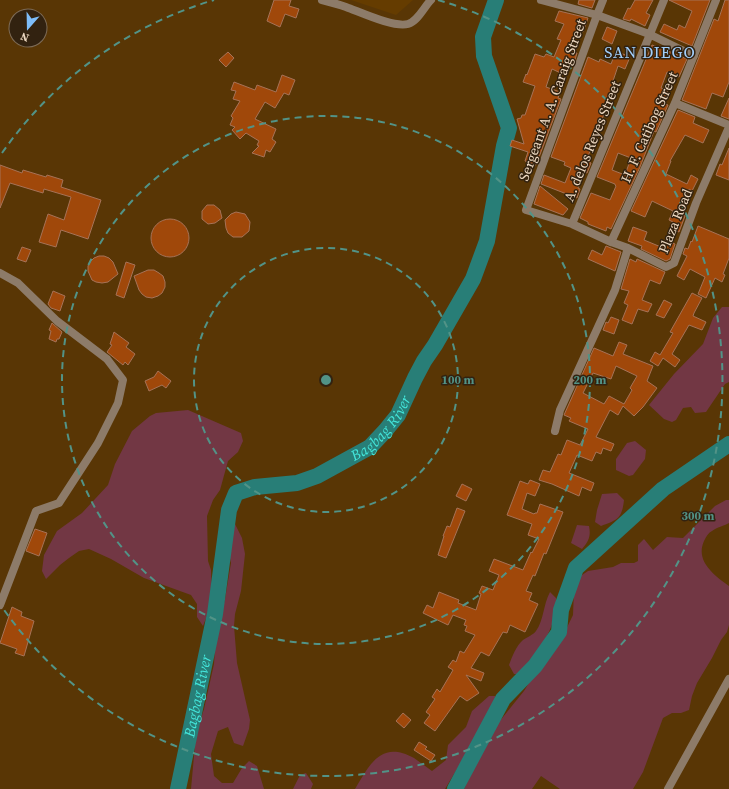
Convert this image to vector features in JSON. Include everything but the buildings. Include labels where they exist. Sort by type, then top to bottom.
[{"type":"street","points":[[322,0],[345,6],[385,21],[399,24],[408,24],[416,19],[431,0]]},
{"type":"street","points":[[541,0],[597,15],[649,34],[694,56]]},
{"type":"street","name":"Sergeant A. A. Caraig Street","points":[[526,210],[603,0]]},
{"type":"street","name":"A. delos Reyes Street","points":[[572,224],[664,0]]},
{"type":"street","name":"H. F. Catibog Street","points":[[611,242],[675,104],[716,0]]},
{"type":"street","name":"Plaza Road","points":[[526,210],[572,224],[628,248],[666,267],[674,263],[696,204],[729,126],[675,104]]},
{"type":"street","points":[[555,430],[560,410],[615,290],[628,248]]},
{"type":"street","points":[[0,273],[18,283],[57,321],[107,359],[123,380],[118,403],[98,443],[59,503],[36,511],[0,605]]},
{"type":"street","points":[[668,789],[729,679]]},
{"type":"shaded area","points":[[351,0],[413,0],[396,15]]},
{"type":"shaded area","points":[[722,307],[729,307],[729,382],[725,384],[706,412],[695,413],[691,407],[683,408],[676,420],[672,422],[664,419],[649,405],[674,374],[703,344],[713,318]]},
{"type":"shaded area","points":[[188,410],[241,433],[243,441],[238,452],[228,461],[220,490],[213,500],[207,516],[208,561],[211,570],[212,596],[210,608],[203,626],[197,617],[197,604],[191,595],[144,578],[111,559],[89,549],[79,551],[60,565],[46,579],[42,571],[44,555],[57,531],[82,513],[108,485],[115,464],[132,431],[156,413]]},
{"type":"shaded area","points":[[635,441],[646,450],[645,459],[633,475],[629,476],[616,470],[616,459],[627,443]]},
{"type":"shaded area","points":[[617,493],[624,500],[622,511],[618,518],[601,526],[595,522],[602,494]]},
{"type":"shaded area","points":[[729,500],[729,523],[716,528],[709,533],[704,541],[702,555],[704,561],[712,572],[729,586],[729,625],[727,632],[697,683],[689,710],[681,713],[672,713],[663,718],[643,772],[633,789],[560,789],[541,776],[532,789],[464,789],[499,722],[524,691],[535,673],[559,644],[573,615],[574,589],[579,577],[588,571],[613,567],[621,563],[634,563],[638,561],[638,545],[644,539],[653,550],[667,537],[683,538],[715,506]]},
{"type":"shaded area","points":[[234,522],[242,538],[245,554],[241,591],[235,614],[234,626],[237,663],[250,720],[249,729],[243,746],[234,743],[228,727],[218,731],[211,754],[214,776],[222,783],[233,783],[242,768],[249,761],[257,766],[264,789],[191,789],[196,734],[204,709],[214,664],[216,635],[225,599],[231,563],[225,530]]},
{"type":"shaded area","points":[[577,525],[589,526],[589,538],[582,549],[571,543]]},
{"type":"shaded area","points":[[550,592],[556,598],[556,609],[554,619],[546,639],[521,674],[514,674],[509,665],[516,648],[539,627]]},
{"type":"shaded area","points":[[489,696],[495,696],[496,704],[445,789],[355,789],[372,763],[385,753],[403,753],[414,758],[432,771],[446,760],[448,745],[466,727],[472,711]]},
{"type":"shaded area","points":[[306,773],[313,784],[311,789],[293,789],[300,775]]},
{"type":"waterway","name":"Bagbag River","points":[[178,789],[215,614],[229,510],[236,493],[255,487],[297,483],[317,476],[370,447],[398,415],[424,361],[435,345],[473,279],[487,241],[504,146],[509,128],[484,56],[483,37],[496,0]]},
{"type":"waterway","points":[[455,789],[503,699],[535,666],[559,632],[561,610],[576,568],[663,489],[729,444]]},
{"type":"district","name":"SAN DIEGO","points":[[650,52]]}]
